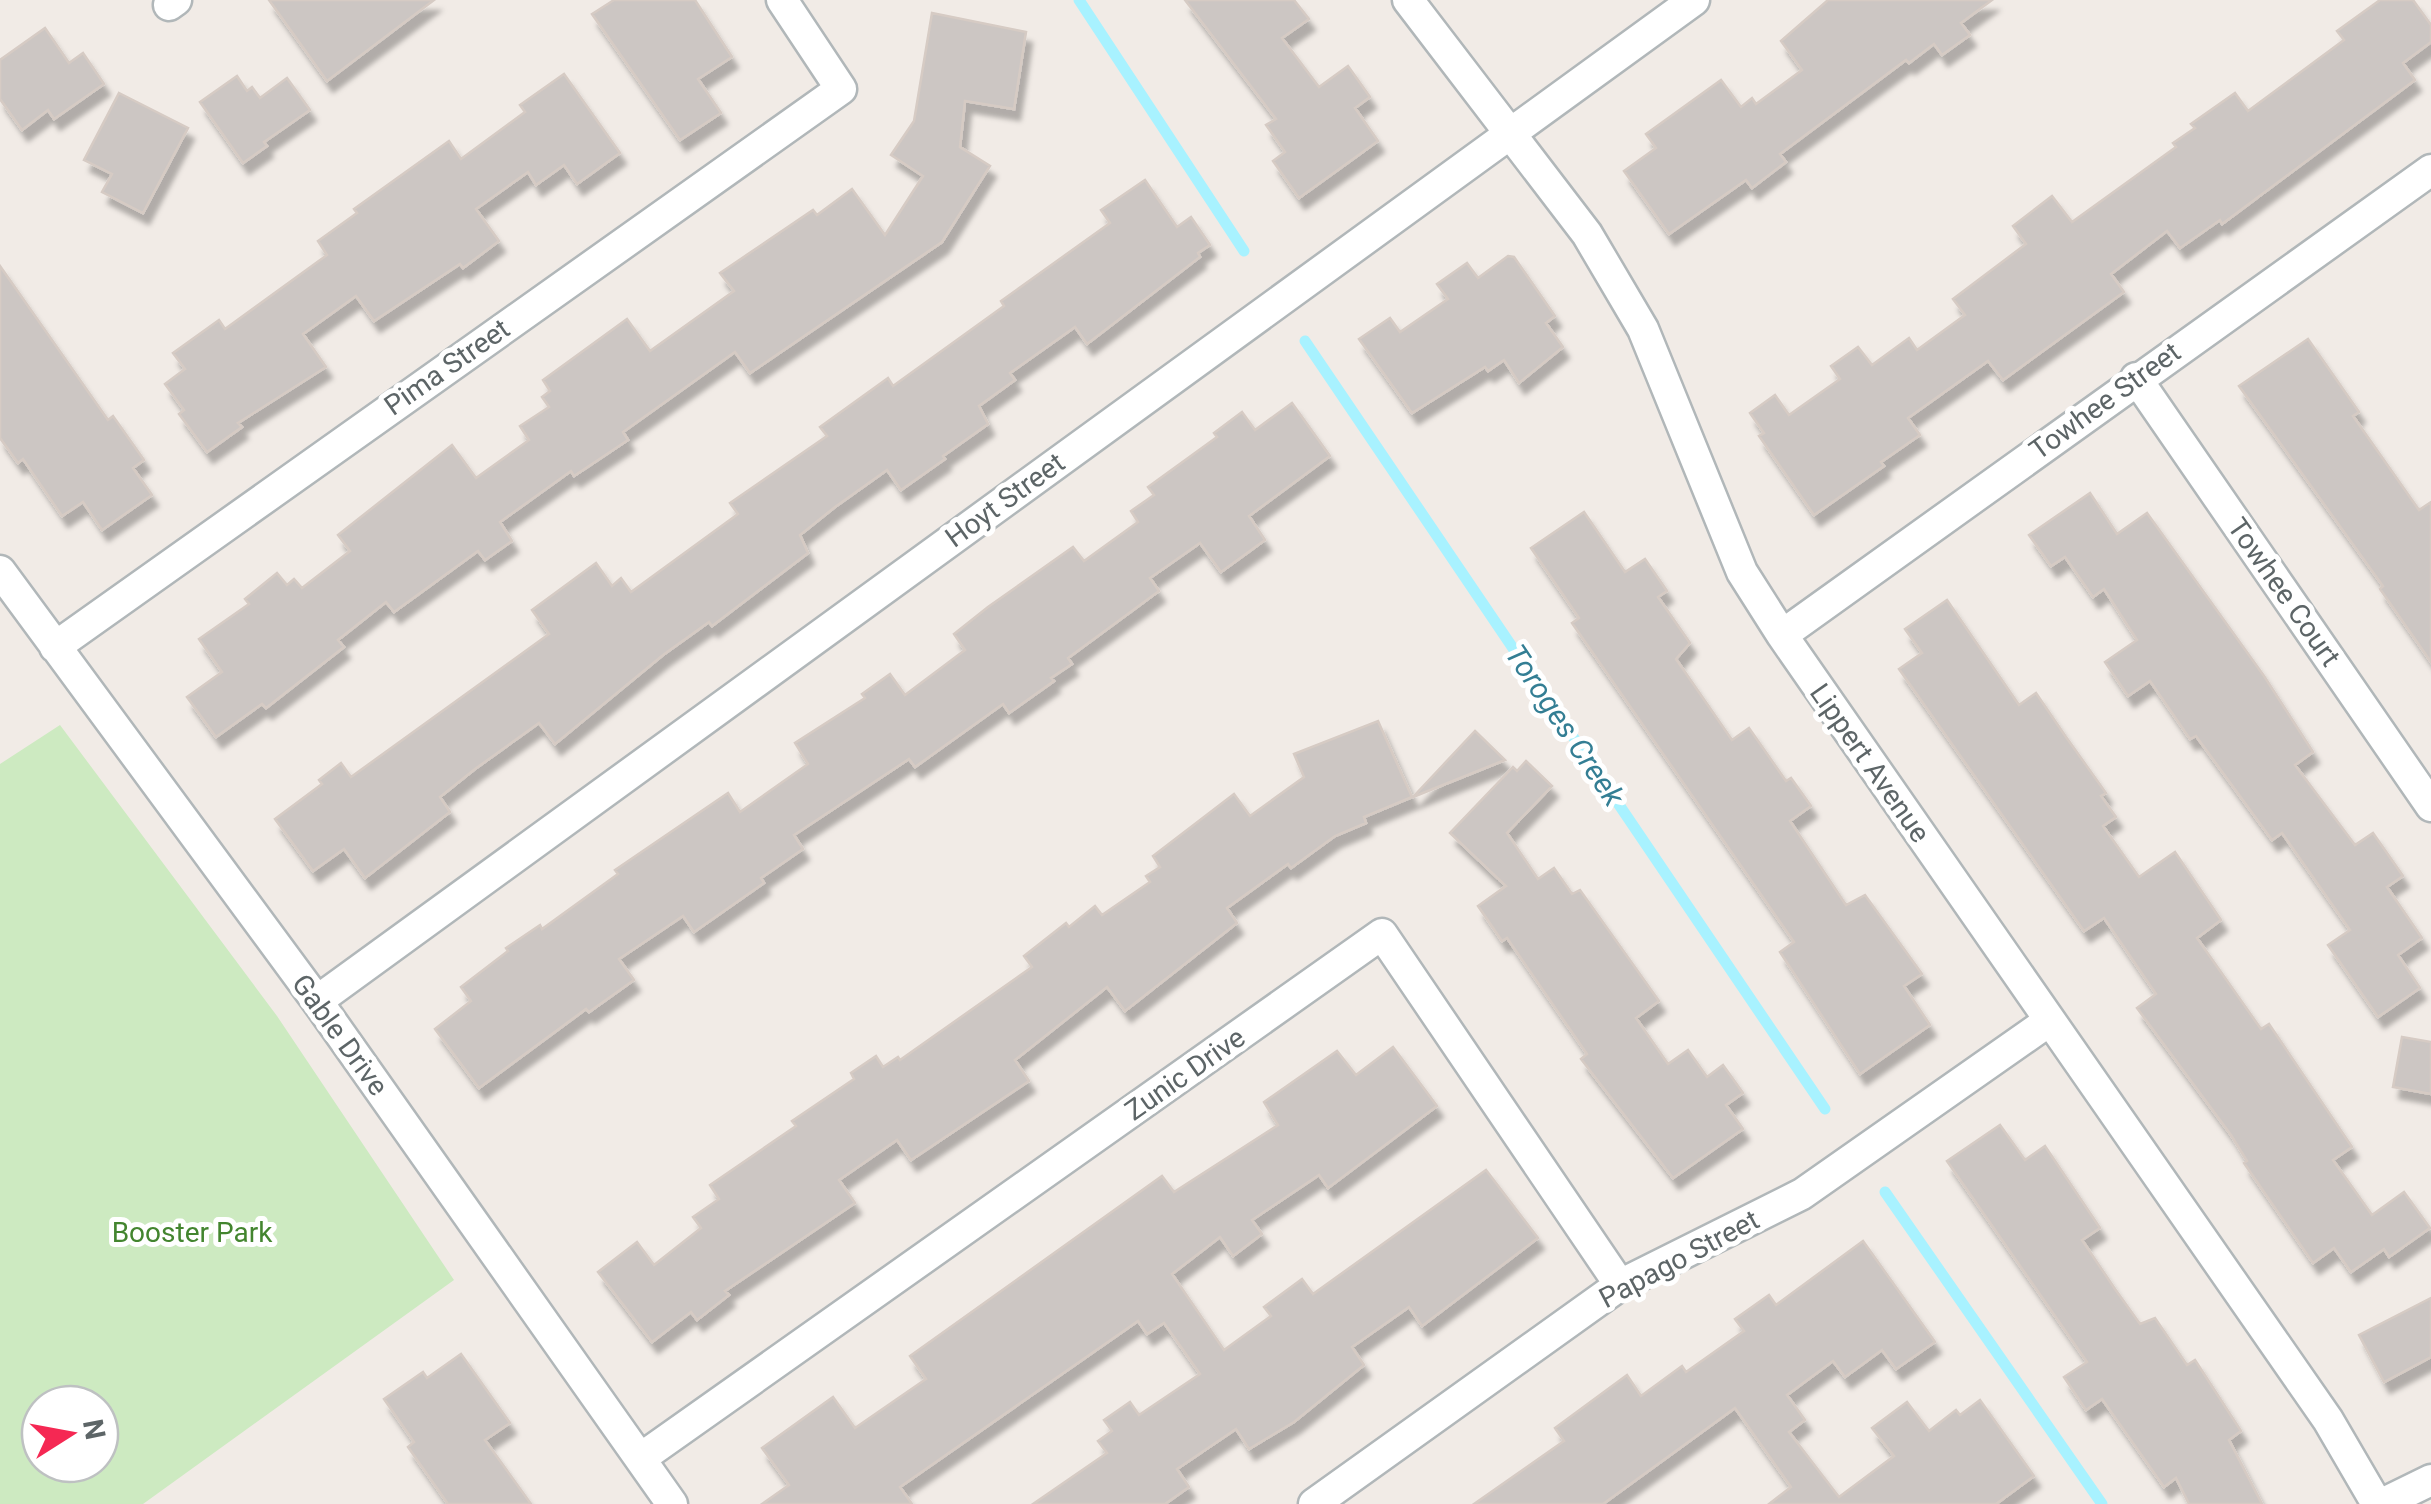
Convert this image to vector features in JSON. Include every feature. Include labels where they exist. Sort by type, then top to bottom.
[{"type":"street","name":"Pima Street","points":[[55,646],[842,90],[782,0]]},
{"type":"street","name":"Lippert Avenue","points":[[1408,0],[1512,131],[1587,234],[1643,329],[1742,572],[1782,636],[2328,1420],[2379,1504]]},
{"type":"street","name":"Hoyt Street","points":[[317,1001],[1694,0]]},
{"type":"street","name":"Towhee Street","points":[[1782,636],[2136,378],[2431,170]]},
{"type":"street","name":"Towhee Court","points":[[2136,378],[2431,806]]},
{"type":"street","name":"Gable Drive","points":[[0,571],[317,1001],[672,1504]]},
{"type":"street","name":"Zunic Drive","points":[[641,1458],[1382,934],[1620,1285]]},
{"type":"street","name":"Papago Street","points":[[1314,1504],[1620,1285],[1802,1194],[2049,1021]]},
{"type":"street","points":[[2379,1504],[2431,1480]]},
{"type":"green space","name":"Booster Park","points":[[60,725],[277,1016],[454,1280],[143,1504],[0,1504],[0,764]]},
{"type":"building","points":[[269,0],[434,0],[327,81]]},
{"type":"building","points":[[614,0],[695,0],[732,57],[698,79],[721,113],[680,140],[592,14]]},
{"type":"building","points":[[1185,0],[1294,0],[1309,19],[1282,38],[1319,87],[1348,66],[1370,97],[1355,108],[1378,141],[1299,198],[1273,161],[1285,152],[1266,125],[1276,119]]},
{"type":"building","points":[[1828,0],[1992,0],[1961,23],[1970,35],[1942,55],[1934,44],[1909,63],[1906,60],[1780,154],[1786,162],[1752,188],[1746,180],[1669,234],[1624,171],[1656,148],[1646,134],[1721,80],[1741,107],[1752,98],[1756,104],[1802,70],[1781,41]]},
{"type":"building","points":[[2380,0],[2413,0],[2431,25],[2431,42],[2403,63],[2415,80],[2222,224],[2220,220],[2180,248],[2167,231],[2111,274],[2124,292],[2003,380],[1988,361],[1908,418],[1920,435],[1881,462],[1884,466],[1814,515],[1759,436],[1764,433],[1750,413],[1775,395],[1789,415],[1840,379],[1831,366],[1858,347],[1872,365],[1909,338],[1917,350],[1965,315],[1953,299],[2026,244],[2013,226],[2052,196],[2072,222],[2176,147],[2173,143],[2195,128],[2191,124],[2235,93],[2248,111],[2344,40],[2337,31]]},
{"type":"building","points":[[932,13],[1026,32],[1014,109],[965,101],[960,147],[990,166],[942,242],[750,373],[735,352],[623,432],[628,440],[574,476],[571,471],[500,522],[512,541],[485,560],[478,551],[394,612],[386,602],[338,640],[344,647],[266,708],[262,704],[216,737],[187,697],[222,672],[199,639],[249,604],[245,599],[277,573],[287,585],[294,579],[302,588],[350,551],[338,535],[452,445],[476,478],[529,440],[520,426],[549,407],[542,397],[550,391],[543,380],[627,319],[650,351],[734,291],[720,273],[813,210],[817,215],[852,189],[885,235],[923,176],[891,155],[914,121]]},
{"type":"building","points":[[45,28],[69,63],[83,53],[104,84],[54,119],[48,110],[22,130],[0,99],[0,60]]},
{"type":"building","points":[[564,74],[620,153],[577,184],[564,165],[536,185],[528,172],[476,209],[499,241],[463,268],[460,264],[374,321],[356,296],[303,334],[326,367],[238,423],[242,427],[207,452],[179,414],[184,410],[165,384],[185,369],[173,353],[219,320],[225,329],[327,255],[318,241],[357,213],[354,209],[449,141],[461,159],[525,112],[520,105]]},
{"type":"building","points":[[237,76],[247,91],[252,87],[260,98],[287,78],[310,110],[264,142],[267,146],[243,163],[200,102]]},
{"type":"building","points":[[119,93],[188,128],[143,213],[102,192],[112,174],[84,160]]},
{"type":"building","points":[[1145,180],[1177,227],[1191,217],[1210,245],[1198,253],[1200,257],[1087,344],[1075,327],[1010,373],[1015,380],[979,406],[988,424],[901,490],[887,470],[835,507],[800,535],[808,553],[712,626],[709,622],[663,655],[555,744],[539,723],[475,769],[440,797],[450,812],[365,878],[344,849],[313,871],[275,819],[322,784],[319,780],[341,763],[351,777],[549,634],[532,610],[596,563],[612,586],[621,578],[631,592],[738,514],[730,503],[827,436],[820,427],[888,378],[893,386],[1004,306],[1001,301],[1110,223],[1101,210]]},
{"type":"building","points":[[1508,256],[1514,257],[1555,316],[1546,323],[1563,347],[1519,383],[1504,360],[1488,371],[1485,367],[1412,413],[1359,339],[1390,318],[1400,332],[1448,299],[1437,284],[1467,263],[1478,278]]},
{"type":"building","points":[[0,266],[108,420],[113,416],[144,460],[133,468],[152,495],[102,530],[83,502],[62,516],[23,459],[18,463],[0,438]]},
{"type":"building","points":[[2308,339],[2359,412],[2353,416],[2419,510],[2431,502],[2431,662],[2380,589],[2383,586],[2239,386]]},
{"type":"building","points":[[1292,403],[1330,456],[1249,516],[1265,540],[1221,572],[1200,543],[1150,578],[1159,591],[1068,658],[1072,664],[1051,678],[1054,681],[1009,713],[1003,704],[915,767],[909,759],[794,835],[803,849],[761,878],[764,883],[694,932],[683,916],[619,959],[634,980],[589,1012],[586,1009],[479,1088],[435,1029],[471,1001],[461,987],[508,951],[506,948],[540,925],[542,929],[618,874],[615,870],[728,793],[740,812],[808,764],[795,743],[865,698],[862,694],[890,674],[905,695],[965,650],[954,634],[988,607],[1073,547],[1084,561],[1138,522],[1131,511],[1154,495],[1148,487],[1217,437],[1214,433],[1242,412],[1255,430]]},
{"type":"building","points":[[2090,493],[2117,534],[2147,513],[2264,676],[2313,752],[2295,765],[2355,845],[2373,833],[2403,876],[2387,887],[2422,938],[2398,955],[2420,988],[2378,1017],[2328,945],[2350,930],[2282,833],[2272,840],[2196,736],[2190,739],[2150,681],[2128,696],[2105,662],[2137,640],[2104,589],[2093,597],[2065,557],[2051,566],[2029,535]]},
{"type":"building","points":[[1584,512],[1625,572],[1645,559],[1667,591],[1658,597],[1690,643],[1676,659],[1732,740],[1749,728],[1786,781],[1791,778],[1811,806],[1790,821],[1846,905],[1865,895],[1922,974],[1904,986],[1930,1025],[1860,1074],[1780,952],[1794,942],[1572,623],[1579,618],[1531,548]]},
{"type":"building","points":[[1947,600],[2019,705],[2036,693],[2106,793],[2101,796],[2116,817],[2103,826],[2139,877],[2175,852],[2221,920],[2197,938],[2261,1029],[2269,1024],[2352,1147],[2333,1160],[2372,1215],[2404,1192],[2430,1228],[2389,1257],[2384,1249],[2351,1272],[2334,1248],[2313,1263],[2244,1163],[2247,1161],[2231,1135],[2137,1008],[2156,994],[2104,918],[2084,931],[1899,669],[1922,653],[1905,629]]},
{"type":"building","points":[[1378,721],[1412,797],[1364,817],[1366,823],[1335,836],[1291,868],[1288,864],[1227,908],[1237,923],[1125,1011],[1107,987],[1015,1060],[1029,1081],[911,1160],[897,1140],[839,1180],[855,1203],[725,1291],[729,1295],[697,1320],[691,1312],[652,1342],[598,1272],[637,1242],[654,1265],[701,1228],[693,1217],[719,1199],[710,1185],[796,1126],[792,1121],[854,1079],[851,1073],[876,1056],[883,1067],[898,1057],[900,1060],[1032,967],[1024,956],[1066,923],[1069,927],[1095,906],[1102,915],[1150,882],[1146,876],[1160,867],[1153,856],[1234,794],[1250,816],[1304,777],[1294,754]]},
{"type":"building","points":[[1475,731],[1505,760],[1413,797]]},
{"type":"building","points":[[1526,761],[1552,786],[1507,833],[1538,879],[1554,868],[1572,894],[1580,890],[1659,1001],[1636,1018],[1668,1064],[1688,1050],[1707,1077],[1723,1065],[1743,1093],[1726,1105],[1743,1129],[1673,1178],[1581,1059],[1587,1054],[1507,938],[1502,941],[1478,906],[1506,886],[1450,833],[1513,767],[1517,771]]},
{"type":"building","points":[[2402,1037],[2431,1042],[2431,1094],[2393,1087]]},
{"type":"building","points":[[1393,1047],[1437,1106],[1328,1188],[1319,1175],[1252,1220],[1262,1234],[1233,1256],[1220,1237],[1172,1274],[1224,1350],[1271,1316],[1264,1307],[1302,1279],[1313,1294],[1486,1170],[1538,1238],[1422,1326],[1409,1307],[1352,1347],[1364,1365],[1294,1422],[1249,1449],[1236,1429],[1177,1469],[1189,1487],[1165,1504],[1033,1504],[1107,1453],[1098,1441],[1112,1431],[1104,1420],[1130,1402],[1139,1415],[1200,1374],[1164,1323],[1147,1334],[1138,1321],[900,1487],[912,1504],[762,1504],[789,1485],[762,1448],[833,1397],[855,1428],[926,1379],[910,1356],[1162,1176],[1174,1192],[1278,1125],[1264,1102],[1337,1051],[1356,1075]]},
{"type":"building","points":[[2000,1125],[2025,1160],[2045,1146],[2100,1228],[2082,1240],[2115,1289],[2140,1324],[2155,1318],[2187,1365],[2195,1360],[2241,1431],[2229,1440],[2262,1504],[2189,1504],[2176,1478],[2164,1487],[2102,1399],[2086,1410],[2064,1377],[2087,1362],[1947,1161]]},
{"type":"building","points":[[1863,1241],[1935,1342],[1896,1369],[1882,1350],[1845,1377],[1833,1361],[1787,1395],[1805,1420],[1789,1432],[1839,1497],[1894,1456],[1872,1428],[1907,1402],[1929,1431],[1956,1410],[1960,1415],[1980,1400],[2034,1476],[1996,1504],[1769,1504],[1791,1487],[1735,1408],[1603,1504],[1474,1504],[1564,1441],[1555,1428],[1627,1375],[1641,1396],[1682,1366],[1686,1372],[1744,1331],[1735,1319],[1769,1295],[1776,1305]]},
{"type":"building","points":[[2431,1298],[2431,1357],[2384,1382],[2359,1335]]},
{"type":"building","points":[[461,1354],[510,1423],[485,1440],[531,1504],[448,1504],[408,1447],[414,1442],[384,1399],[423,1372],[427,1378]]},
{"type":"waterway","name":"Toroges Creek","points":[[1079,0],[1244,251]]},
{"type":"waterway","name":"Toroges Creek","points":[[1305,341],[1825,1109]]},
{"type":"waterway","name":"Toroges Creek","points":[[1885,1192],[2102,1504]]}]
